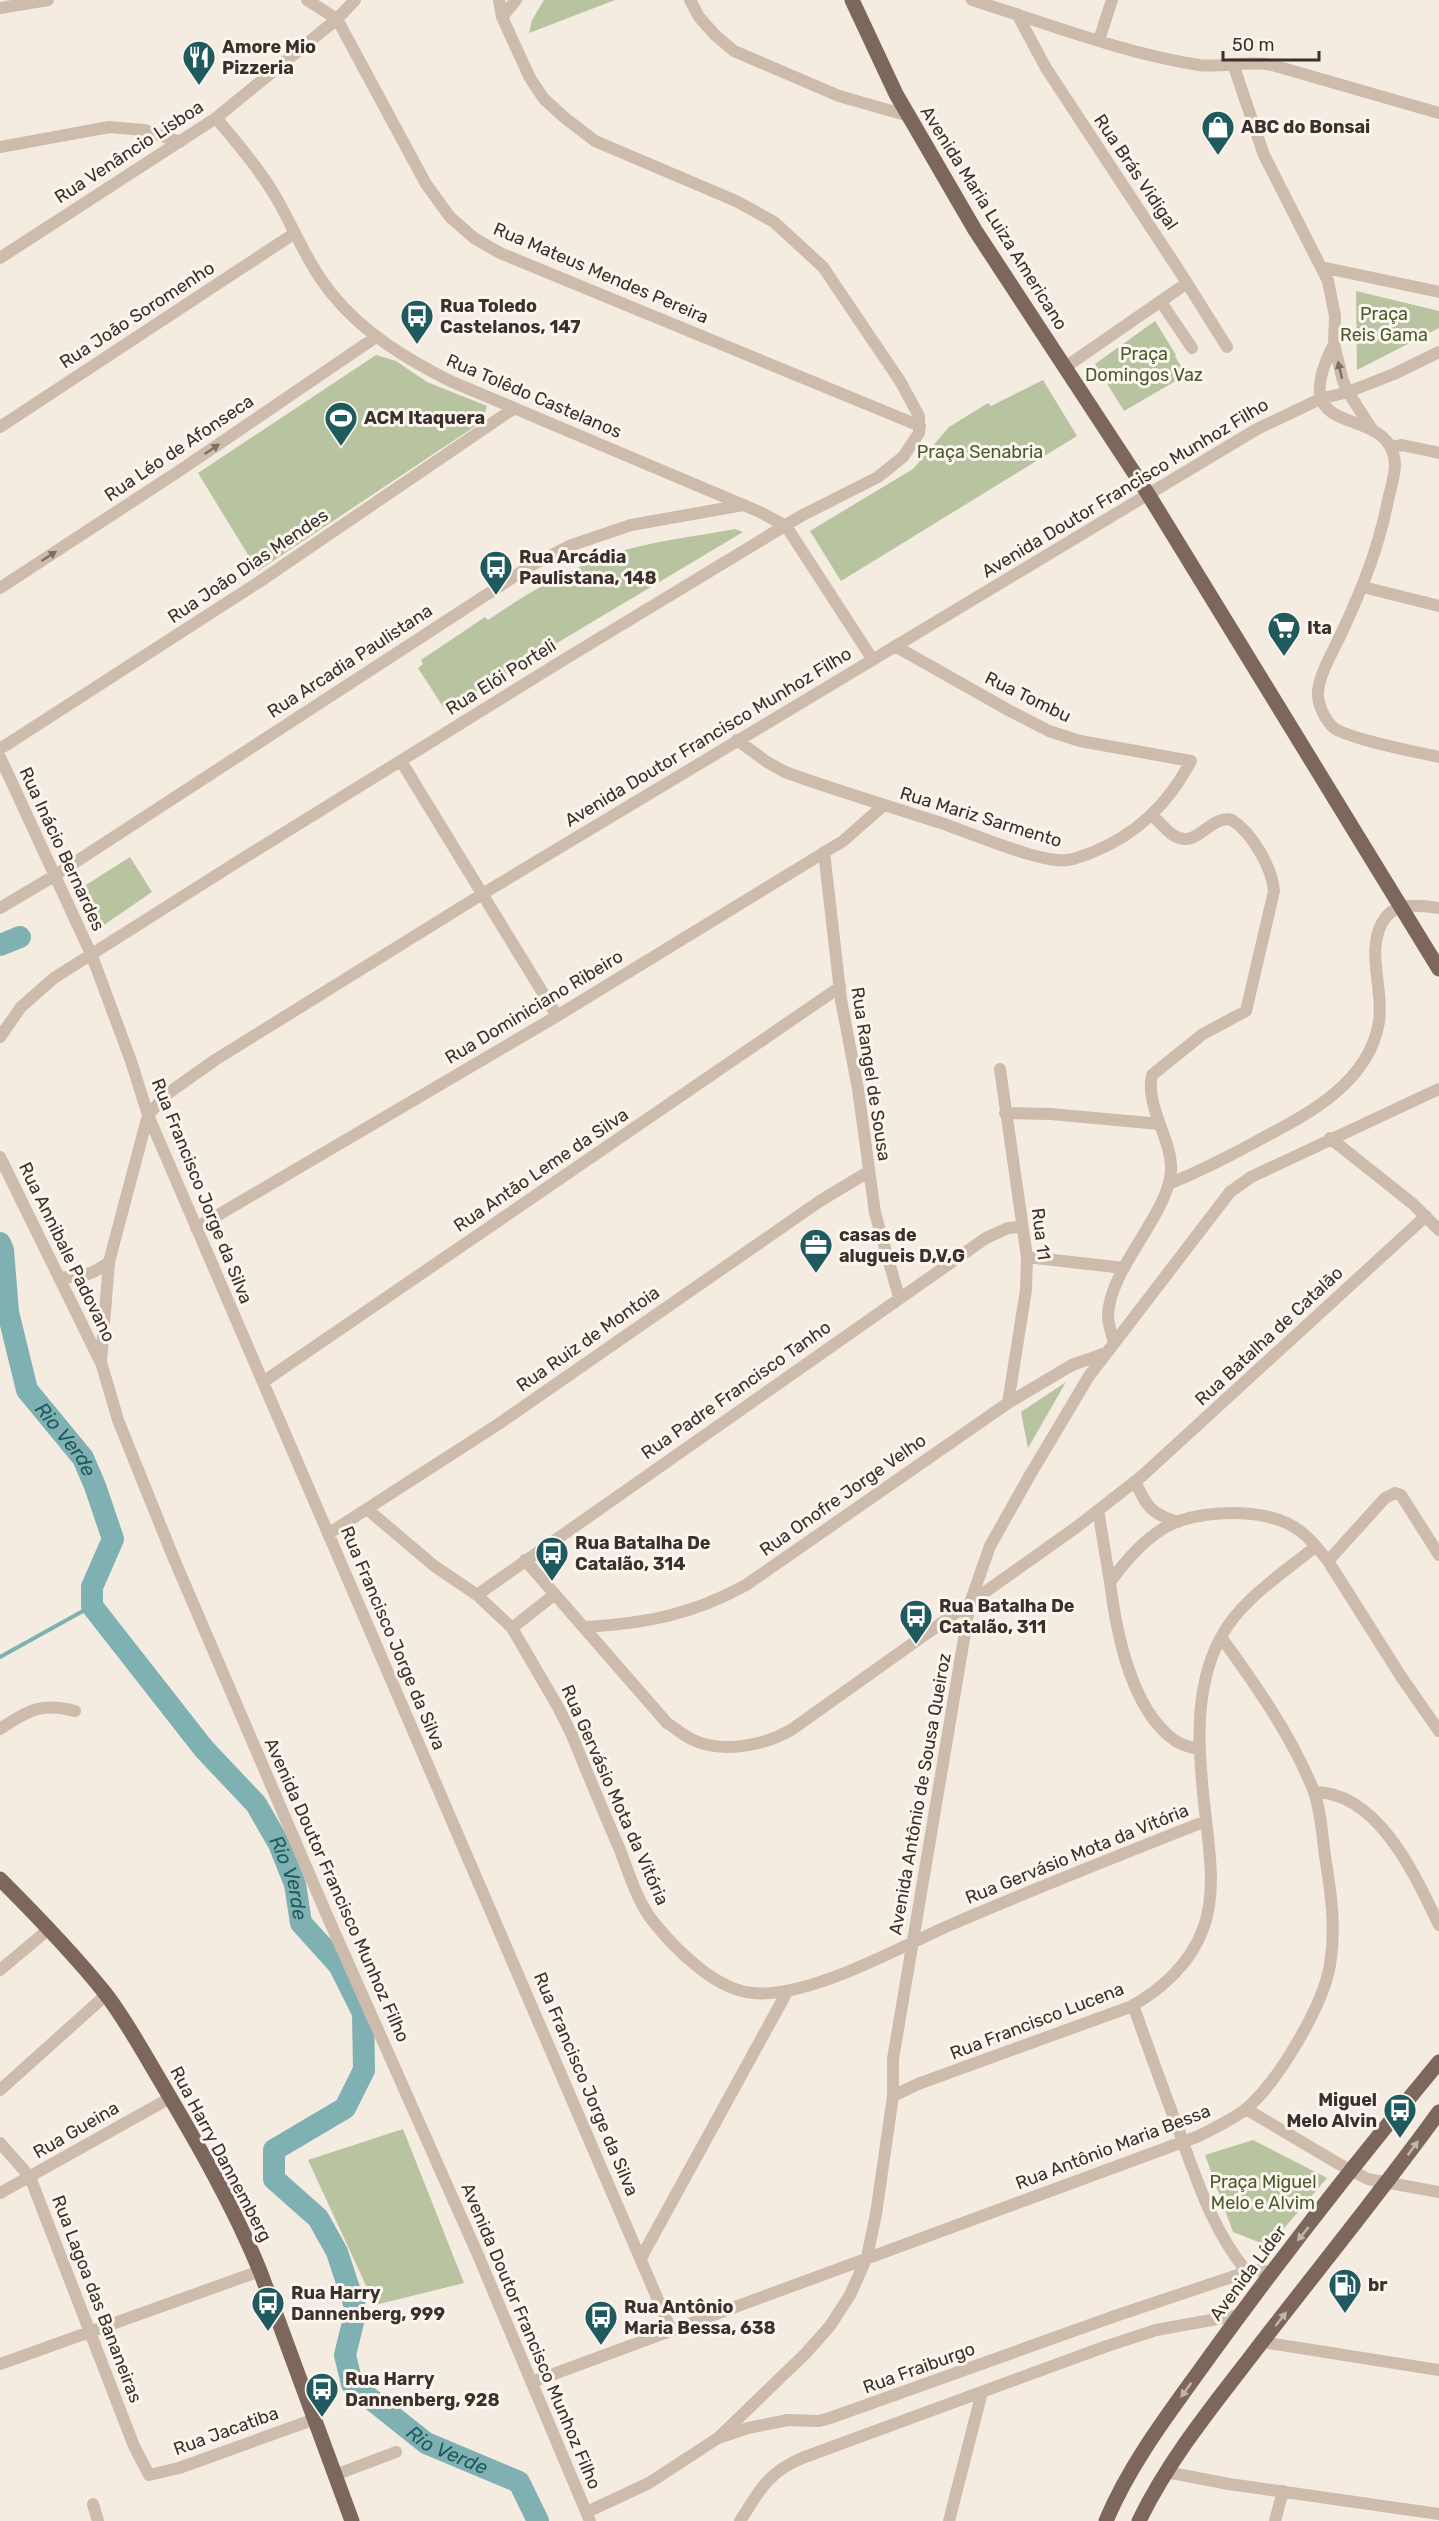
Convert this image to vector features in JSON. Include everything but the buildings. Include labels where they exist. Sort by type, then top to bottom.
[{"type":"main road","name":"Avenida Maria Luiza Americano","points":[[852,0],[896,94],[975,230],[1148,495],[1439,969]]},
{"type":"main road","name":"Rua Harry Dannemberg","points":[[0,1879],[49,1929],[106,1995],[170,2098],[235,2215],[260,2271],[352,2521]]},
{"type":"main road","name":"Avenida Líder","points":[[1106,2521],[1141,2456],[1239,2315],[1352,2172],[1376,2138],[1439,2062]]},
{"type":"main road","points":[[1139,2521],[1166,2472],[1262,2342],[1386,2184],[1439,2112]]},
{"type":"street","points":[[0,8],[48,0]]},
{"type":"street","name":"Rua Mateus Mendes Pereira","points":[[307,0],[337,19],[426,184],[450,217],[474,238],[500,254],[920,426]]},
{"type":"street","name":"Rua Venâncio Lisboa","points":[[0,258],[216,118],[337,19],[355,0]]},
{"type":"street","points":[[499,0],[502,17],[530,78],[544,99],[565,118],[595,141],[736,201],[774,222],[823,267],[900,381],[919,416],[920,426]]},
{"type":"street","points":[[502,17],[516,0]]},
{"type":"street","points":[[690,0],[699,17],[734,51],[839,96],[909,116]]},
{"type":"street","points":[[972,0],[1099,40],[1192,63],[1211,66],[1272,64],[1439,113]]},
{"type":"street","points":[[1099,40],[1112,0]]},
{"type":"street","name":"Rua Brás Vidigal","points":[[1017,14],[1051,77],[1227,347]]},
{"type":"street","points":[[1233,64],[1264,155],[1328,281],[1333,301],[1334,344],[1348,392],[1373,430]]},
{"type":"street","points":[[872,105],[884,102],[896,94]]},
{"type":"street","name":"Rua Tolêdo Castelanos","points":[[216,118],[262,176],[333,295],[376,337],[416,364],[513,409],[744,505],[786,526]]},
{"type":"street","points":[[0,147],[109,127],[144,130],[180,142]]},
{"type":"street","name":"Rua João Soromenho","points":[[0,427],[295,233]]},
{"type":"street","points":[[1322,267],[1439,292]]},
{"type":"street","points":[[1064,368],[1187,283]]},
{"type":"street","points":[[1161,302],[1192,348]]},
{"type":"street","name":"Rua Léo de Afonseca","points":[[0,588],[183,469],[376,337]]},
{"type":"street","points":[[1334,344],[1318,384],[1320,399],[1342,418],[1380,435],[1391,447],[1395,468],[1381,532],[1363,587],[1318,691],[1321,708],[1328,721],[1344,733],[1439,758]]},
{"type":"street","name":"Avenida Doutor Francisco Munhoz Filho","points":[[588,2516],[478,2255],[329,1920],[170,1549],[118,1420],[101,1362],[109,1262],[147,1115],[167,1095],[215,1060],[483,892],[1257,429],[1320,399],[1348,392],[1403,370],[1439,352]]},
{"type":"street","name":"Rua João Dias Mendes","points":[[0,749],[259,582],[513,409]]},
{"type":"street","name":"Rua Elói Porteli","points":[[92,956],[242,859],[536,677],[816,507],[891,469],[913,445],[920,426]]},
{"type":"street","points":[[1391,447],[1402,445],[1439,453]]},
{"type":"street","name":"Rua Arcadia Paulistana","points":[[0,908],[54,876],[532,565],[569,546],[631,525],[744,505]]},
{"type":"street","points":[[786,526],[873,660]]},
{"type":"street","points":[[1363,587],[1439,606]]},
{"type":"street","name":"Rua Tombu","points":[[895,645],[1049,731],[1080,741],[1191,761]]},
{"type":"street","name":"Rua Mariz Sarmento","points":[[736,740],[785,772],[1003,845],[1065,860],[1100,849],[1153,816],[1191,761]]},
{"type":"street","name":"Rua Inácio Bernardes","points":[[0,757],[92,956]]},
{"type":"street","points":[[401,761],[557,1016]]},
{"type":"street","name":"Rua Dominiciano Ribeiro","points":[[196,1228],[557,1016],[824,852],[853,833],[883,806]]},
{"type":"street","points":[[1114,1342],[1108,1316],[1110,1300],[1124,1268],[1160,1207],[1172,1172],[1171,1160],[1153,1098],[1152,1075],[1203,1034],[1246,1011],[1274,891],[1269,872],[1256,847],[1232,820],[1222,819],[1194,837],[1185,840],[1173,835],[1153,816]]},
{"type":"street","name":"Rua Rangel de Sousa","points":[[824,852],[840,987],[858,1089],[868,1172],[881,1239],[899,1297]]},
{"type":"street","points":[[1169,1184],[1301,1119],[1349,1080],[1365,1058],[1379,1023],[1376,962],[1380,926],[1391,911],[1401,907],[1439,908]]},
{"type":"street","points":[[0,1037],[31,997],[54,978],[92,956]]},
{"type":"street","name":"Rua Francisco Jorge da Silva","points":[[92,956],[131,1061],[147,1115],[642,2258],[671,2330]]},
{"type":"street","name":"Rua Antão Leme da Silva","points":[[262,1382],[840,987]]},
{"type":"street","name":"Rua 11","points":[[1000,1069],[1027,1257],[1026,1290],[1008,1403]]},
{"type":"street","name":"Avenida Antônio de Sousa Queiroz","points":[[718,2438],[805,2354],[830,2326],[850,2295],[867,2257],[876,2214],[892,2096],[893,2059],[970,1603],[990,1546],[1051,1439],[1106,1353],[1236,1186],[1330,1138],[1439,1089]]},
{"type":"street","points":[[1005,1113],[1051,1114],[1160,1124]]},
{"type":"street","points":[[1330,1138],[1426,1216],[1439,1230]]},
{"type":"street","name":"Rua Annibale Padovano","points":[[0,1157],[101,1362]]},
{"type":"street","name":"Rua Ruiz de Montoia","points":[[328,1534],[497,1425],[826,1197],[868,1172]]},
{"type":"street","name":"Rua Batalha de Catalão","points":[[525,1560],[667,1723],[691,1739],[704,1743],[750,1746],[773,1740],[970,1603],[1135,1481],[1189,1435],[1426,1216]]},
{"type":"street","name":"Rua Padre Francisco Tanho","points":[[477,1595],[986,1238],[1008,1228],[1022,1227]]},
{"type":"street","points":[[1027,1257],[1124,1268]]},
{"type":"street","points":[[59,1277],[85,1276],[99,1271],[109,1262]]},
{"type":"street","name":"Rua Onofre Jorge Velho","points":[[585,1627],[618,1625],[678,1614],[721,1599],[746,1585],[1008,1403],[1072,1365],[1106,1353]]},
{"type":"street","points":[[1135,1481],[1143,1500],[1151,1510],[1161,1517],[1178,1522]]},
{"type":"street","points":[[1328,1561],[1385,1498],[1395,1493],[1401,1495],[1439,1555]]},
{"type":"street","name":"Rua Gervásio Mota da Vitória","points":[[367,1509],[433,1565],[477,1595],[512,1628],[571,1732],[650,1917],[695,1965],[728,1986],[750,1993],[787,1992],[852,1969],[956,1922],[1206,1821]]},
{"type":"street","points":[[1098,1510],[1123,1651],[1149,1712],[1163,1731],[1175,1741],[1199,1749]]},
{"type":"street","points":[[1110,1582],[1137,1551],[1178,1522],[1208,1516],[1253,1514],[1274,1518],[1299,1530],[1328,1561],[1402,1678],[1439,1731]]},
{"type":"street","name":"Rua Francisco Lucena","points":[[892,2096],[1133,2005],[1151,1995],[1192,1952],[1204,1928],[1210,1899],[1210,1854],[1199,1749],[1207,1675],[1221,1637],[1233,1619],[1262,1590],[1316,1546]]},
{"type":"street","points":[[512,1628],[555,1594]]},
{"type":"street","name":"Rua Antônio Maria Bessa","points":[[532,2382],[1182,2142],[1225,2122],[1246,2109],[1286,2059],[1308,2024],[1320,1998],[1330,1966],[1333,1929],[1330,1892],[1314,1792],[1290,1742],[1221,1637]]},
{"type":"street","points":[[0,1728],[39,1708],[50,1706],[75,1712]]},
{"type":"street","points":[[1314,1792],[1329,1792],[1345,1797],[1374,1821],[1393,1842],[1407,1864],[1439,1926]]},
{"type":"street","points":[[0,1970],[49,1929]]},
{"type":"street","points":[[642,2258],[787,1992]]},
{"type":"street","points":[[0,2090],[106,1995]]},
{"type":"street","points":[[1133,2005],[1182,2142],[1216,2227],[1225,2244],[1246,2272]]},
{"type":"street","name":"Rua Gueina","points":[[0,2193],[170,2098]]},
{"type":"street","points":[[1246,2109],[1352,2172],[1386,2184],[1439,2192]]},
{"type":"street","name":"Rua Lagoa das Bananeiras","points":[[0,2143],[30,2177],[134,2446],[149,2475]]},
{"type":"street","name":"Rua Fraiburgo","points":[[588,2516],[649,2483],[718,2438],[748,2428],[788,2420],[819,2421],[830,2418],[1118,2315],[1246,2272],[1258,2270],[1272,2272]]},
{"type":"street","points":[[0,2364],[260,2271]]},
{"type":"street","points":[[740,2521],[762,2487],[782,2466],[1096,2349],[1156,2330],[1239,2315]]},
{"type":"street","points":[[1262,2342],[1439,2370]]},
{"type":"street","points":[[950,2521],[982,2392]]},
{"type":"street","name":"Rua Jacatiba","points":[[149,2475],[173,2470],[315,2419]]},
{"type":"street","points":[[335,2475],[396,2452]]},
{"type":"street","points":[[1166,2472],[1439,2514]]},
{"type":"street","points":[[1275,2521],[1283,2491]]},
{"type":"street","points":[[93,2504],[98,2521]]},
{"type":"green space","points":[[544,0],[615,0],[529,33],[532,20]]},
{"type":"green space","name":"Praça Reis Gama","points":[[1356,291],[1439,311],[1439,328],[1357,370]]},
{"type":"green space","name":"Praça Domingos Vaz","points":[[1155,321],[1186,375],[1124,411],[1095,364]]},
{"type":"green space","name":"ACM Itaquera","points":[[376,355],[396,361],[427,382],[487,406],[483,421],[258,571],[198,473]]},
{"type":"green space","name":"Praça Senabria","points":[[1043,380],[1077,436],[841,581],[810,531],[913,469],[949,427],[988,403],[991,406]]},
{"type":"green space","points":[[735,529],[743,532],[445,710],[418,668],[423,664],[421,660],[485,617],[488,620],[531,592],[577,568],[640,546]]},
{"type":"green space","points":[[130,857],[152,892],[101,927],[88,897],[86,885]]},
{"type":"green space","points":[[95,1288],[92,1316],[78,1291]]},
{"type":"green space","points":[[1066,1382],[1028,1448],[1021,1412]]},
{"type":"green space","points":[[403,2129],[464,2283],[375,2305],[308,2160]]},
{"type":"green space","name":"Praça Miguel Melo e Alvim","points":[[1253,2140],[1327,2178],[1269,2246],[1233,2232],[1205,2155]]},
{"type":"waterway","name":"Rio Verde","points":[[0,945],[20,937]]},
{"type":"waterway","name":"Rio Verde","points":[[0,1243],[3,1250],[8,1312],[27,1390],[83,1458],[113,1539],[92,1587],[92,1606],[204,1749],[256,1804],[279,1844],[295,1884],[301,1923],[339,1965],[363,2013],[364,2070],[345,2108],[274,2150],[274,2179],[318,2218],[337,2252],[356,2310],[345,2355],[352,2384],[426,2443],[519,2482],[538,2521]]},
{"type":"waterway","points":[[0,1657],[92,1606]]},
{"type":"place","name":"Amore Mio Pizzeria","points":[[199,86]]},
{"type":"place","name":"ABC do Bonsai","points":[[1218,156]]},
{"type":"place","name":"Rua Toledo Castelanos, 147","points":[[417,345]]},
{"type":"place","name":"ACM Itaquera","points":[[341,447]]},
{"type":"place","name":"Rua Arcádia Paulistana, 148","points":[[496,596]]},
{"type":"place","name":"Ita","points":[[1284,657]]},
{"type":"place","name":"casas de alugueis D,V,G","points":[[816,1274]]},
{"type":"place","name":"Rua Batalha De Catalão, 314","points":[[552,1582]]},
{"type":"place","name":"Rua Batalha De Catalão, 311","points":[[916,1645]]},
{"type":"place","name":"Miguel Melo Alvin","points":[[1400,2139]]},
{"type":"place","name":"br","points":[[1345,2314]]},
{"type":"place","name":"Rua Harry Dannenberg, 999","points":[[268,2332]]},
{"type":"place","name":"Rua Antônio Maria Bessa, 638","points":[[601,2346]]},
{"type":"place","name":"Rua Harry Dannenberg, 928","points":[[322,2418]]}]
